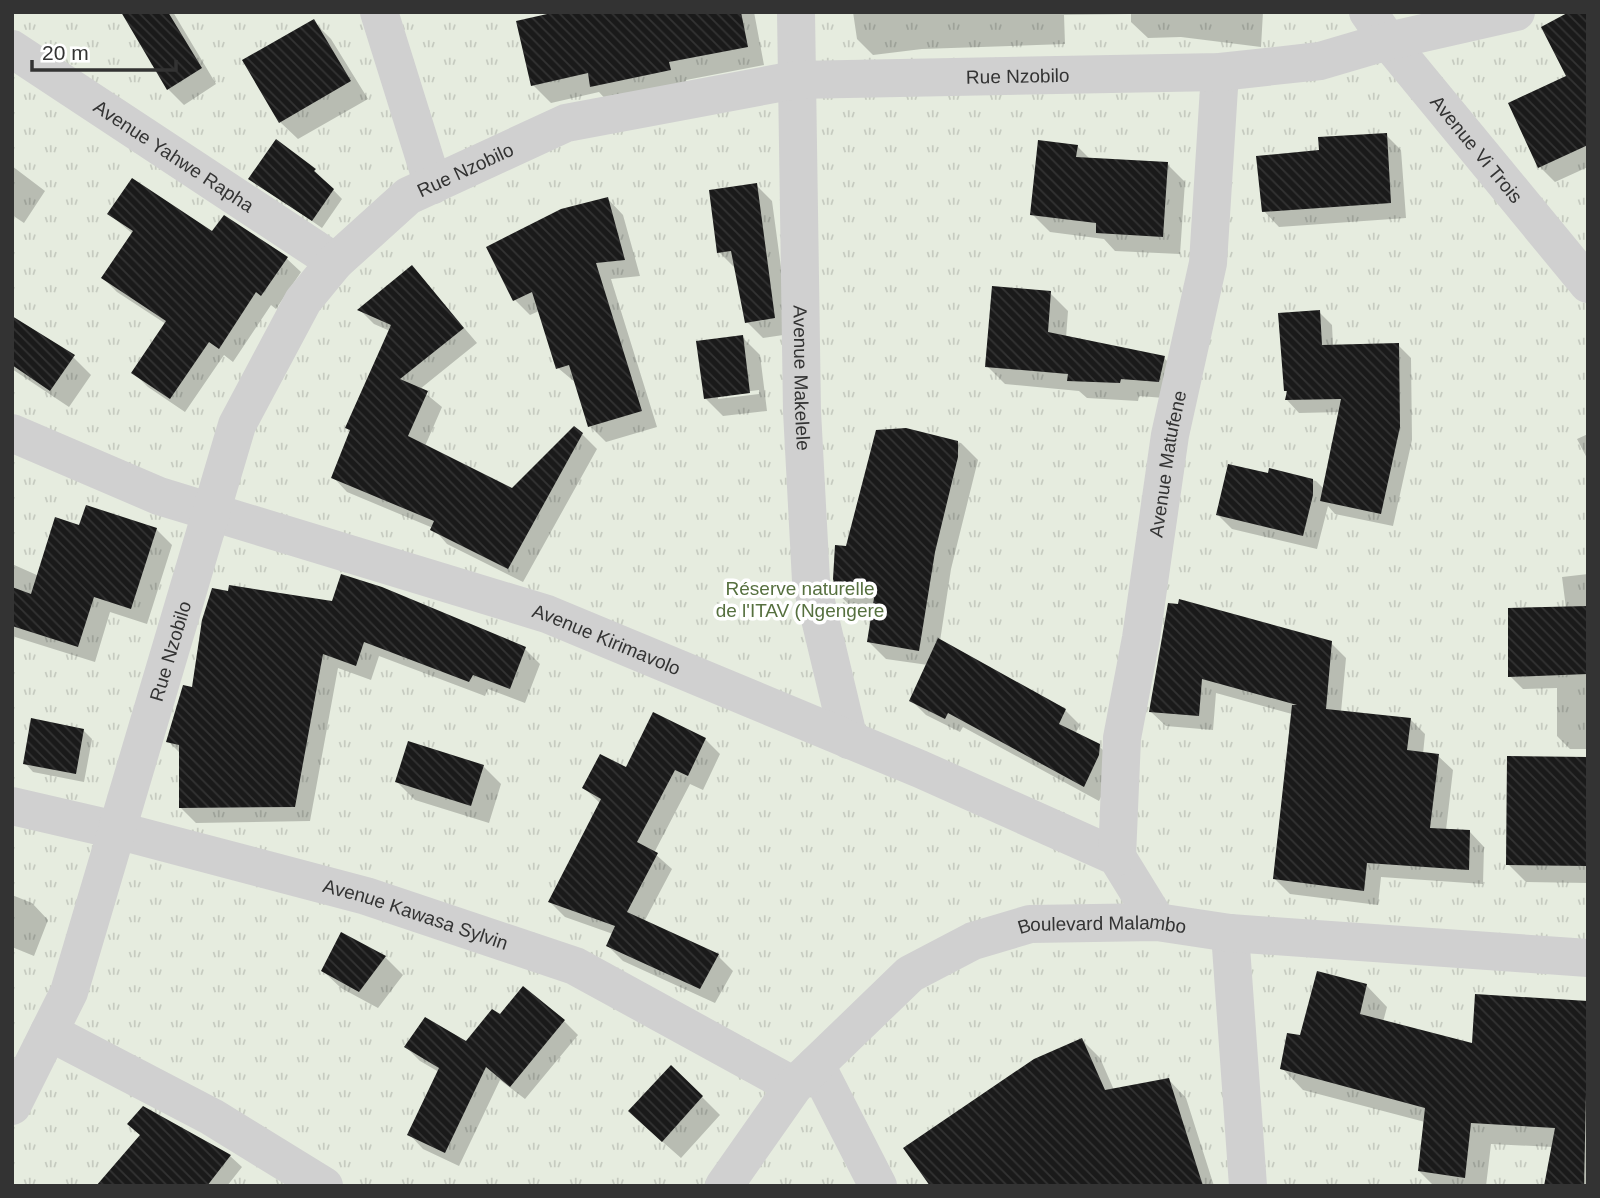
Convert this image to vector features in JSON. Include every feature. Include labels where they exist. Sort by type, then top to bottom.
[{"type":"street","points":[[379,12],[433,185]]},
{"type":"street","name":"Avenue Makelele","points":[[796,12],[802,411],[811,581],[849,740]]},
{"type":"street","name":"Rue Nzobilo","points":[[12,1106],[69,992],[209,512],[237,425],[303,301],[335,262],[408,196],[565,123],[795,80],[1220,72],[1320,61],[1378,27],[1516,12]]},
{"type":"street","name":"Avenue Vi Trois","points":[[1378,27],[1588,284]]},
{"type":"street","name":"Avenue Yahwe Rapha","points":[[12,49],[335,262]]},
{"type":"street","name":"Avenue Matufene","points":[[1117,857],[1122,738],[1141,639],[1170,435],[1208,263],[1220,72]]},
{"type":"street","name":"Avenue Kirimavolo","points":[[12,433],[27,442],[159,496],[547,614],[849,740],[1117,857]]},
{"type":"street","name":"Avenue Kawasa Sylvin","points":[[12,806],[116,830],[366,896],[575,966],[805,1075]]},
{"type":"street","points":[[1117,857],[1157,922]]},
{"type":"street","name":"Boulevard Malambo","points":[[724,1186],[805,1075],[910,974],[972,942],[1030,924],[1157,922],[1230,933],[1588,958]]},
{"type":"street","points":[[1230,933],[1248,1186]]},
{"type":"street","points":[[49,1032],[212,1117],[324,1186]]},
{"type":"street","points":[[805,1075],[878,1186]]},
{"type":"green space","name":"Réserve naturelle de l'ITAV (Ngengere","points":[[12,12],[1588,12],[1588,1186],[12,1186]]},
{"type":"building","points":[[121,12],[168,12],[202,68],[167,90]]},
{"type":"building","points":[[556,12],[741,12],[748,47],[669,62],[671,70],[590,87],[588,73],[531,86],[516,21]]},
{"type":"building","points":[[1569,12],[1588,12],[1588,145],[1538,168],[1508,103],[1566,76],[1541,27]]},
{"type":"building","points":[[314,19],[351,81],[279,123],[242,60]]},
{"type":"building","points":[[1387,133],[1391,203],[1262,212],[1256,156],[1319,150],[1318,137]]},
{"type":"building","points":[[276,139],[316,169],[314,171],[334,189],[312,221],[248,179]]},
{"type":"building","points":[[1038,140],[1078,145],[1076,157],[1168,162],[1163,237],[1096,233],[1096,223],[1030,215]]},
{"type":"building","points":[[132,178],[212,231],[224,215],[288,257],[261,296],[256,292],[219,349],[209,342],[170,399],[131,373],[166,321],[101,278],[133,231],[107,214]]},
{"type":"building","points":[[757,183],[775,318],[745,323],[731,251],[717,253],[709,190]]},
{"type":"building","points":[[608,197],[625,260],[596,263],[642,411],[588,427],[569,365],[556,369],[532,292],[513,301],[486,247],[561,209]]},
{"type":"building","points":[[412,265],[464,328],[400,379],[428,391],[408,436],[512,488],[574,426],[583,433],[508,569],[430,530],[434,521],[331,478],[350,430],[345,428],[391,325],[357,310]]},
{"type":"building","points":[[992,286],[1051,291],[1048,332],[1165,356],[1159,382],[1121,379],[1120,383],[1067,381],[1068,374],[985,367]]},
{"type":"building","points":[[1320,310],[1322,345],[1399,343],[1400,427],[1381,514],[1320,501],[1341,399],[1285,400],[1287,391],[1284,391],[1278,313]]},
{"type":"building","points":[[12,316],[75,355],[50,391],[12,365]]},
{"type":"building","points":[[743,335],[750,393],[704,399],[696,341]]},
{"type":"building","points":[[906,428],[958,441],[958,457],[935,552],[919,651],[867,642],[874,598],[837,595],[833,579],[835,545],[846,546],[876,430]]},
{"type":"building","points":[[1228,464],[1268,473],[1269,468],[1313,479],[1313,495],[1303,536],[1216,515]]},
{"type":"building","points":[[86,505],[157,528],[131,609],[94,597],[78,647],[12,626],[12,587],[31,594],[55,517],[79,525]]},
{"type":"building","points":[[341,574],[382,587],[526,647],[510,689],[473,675],[469,682],[364,642],[356,666],[323,654],[295,807],[179,808],[179,745],[166,742],[183,685],[192,687],[202,620],[212,588],[228,591],[229,585],[332,601]]},
{"type":"building","points":[[1179,599],[1332,641],[1326,709],[1411,718],[1407,750],[1439,754],[1430,828],[1470,830],[1469,870],[1367,863],[1364,891],[1273,879],[1292,705],[1297,705],[1202,679],[1199,716],[1149,712],[1168,603],[1178,604]]},
{"type":"building","points":[[1588,606],[1588,674],[1508,677],[1508,608]]},
{"type":"building","points":[[938,638],[1066,709],[1059,724],[1100,744],[1099,755],[1084,787],[948,713],[945,719],[909,701]]},
{"type":"building","points":[[653,712],[706,738],[688,776],[675,770],[637,842],[658,853],[627,912],[719,954],[700,989],[606,946],[615,926],[548,902],[601,799],[582,788],[600,754],[626,767]]},
{"type":"building","points":[[31,718],[84,729],[76,774],[23,764]]},
{"type":"building","points":[[408,741],[484,765],[471,806],[395,782]]},
{"type":"building","points":[[1507,756],[1588,757],[1588,866],[1506,865]]},
{"type":"building","points":[[341,932],[386,956],[359,992],[321,971]]},
{"type":"building","points":[[1317,971],[1367,984],[1360,1014],[1472,1043],[1475,994],[1588,1001],[1584,1186],[1544,1186],[1555,1128],[1471,1123],[1465,1178],[1418,1171],[1425,1108],[1280,1069],[1287,1033],[1300,1035]]},
{"type":"building","points":[[523,986],[565,1020],[510,1087],[486,1067],[445,1153],[407,1135],[439,1068],[404,1047],[425,1017],[466,1041],[492,1009],[500,1014]]},
{"type":"building","points":[[1082,1038],[1105,1090],[1169,1078],[1203,1186],[930,1186],[903,1148],[1034,1059]]},
{"type":"building","points":[[671,1065],[703,1096],[662,1142],[628,1111]]},
{"type":"building","points":[[143,1106],[231,1155],[207,1186],[96,1186],[140,1135],[127,1124]]}]
